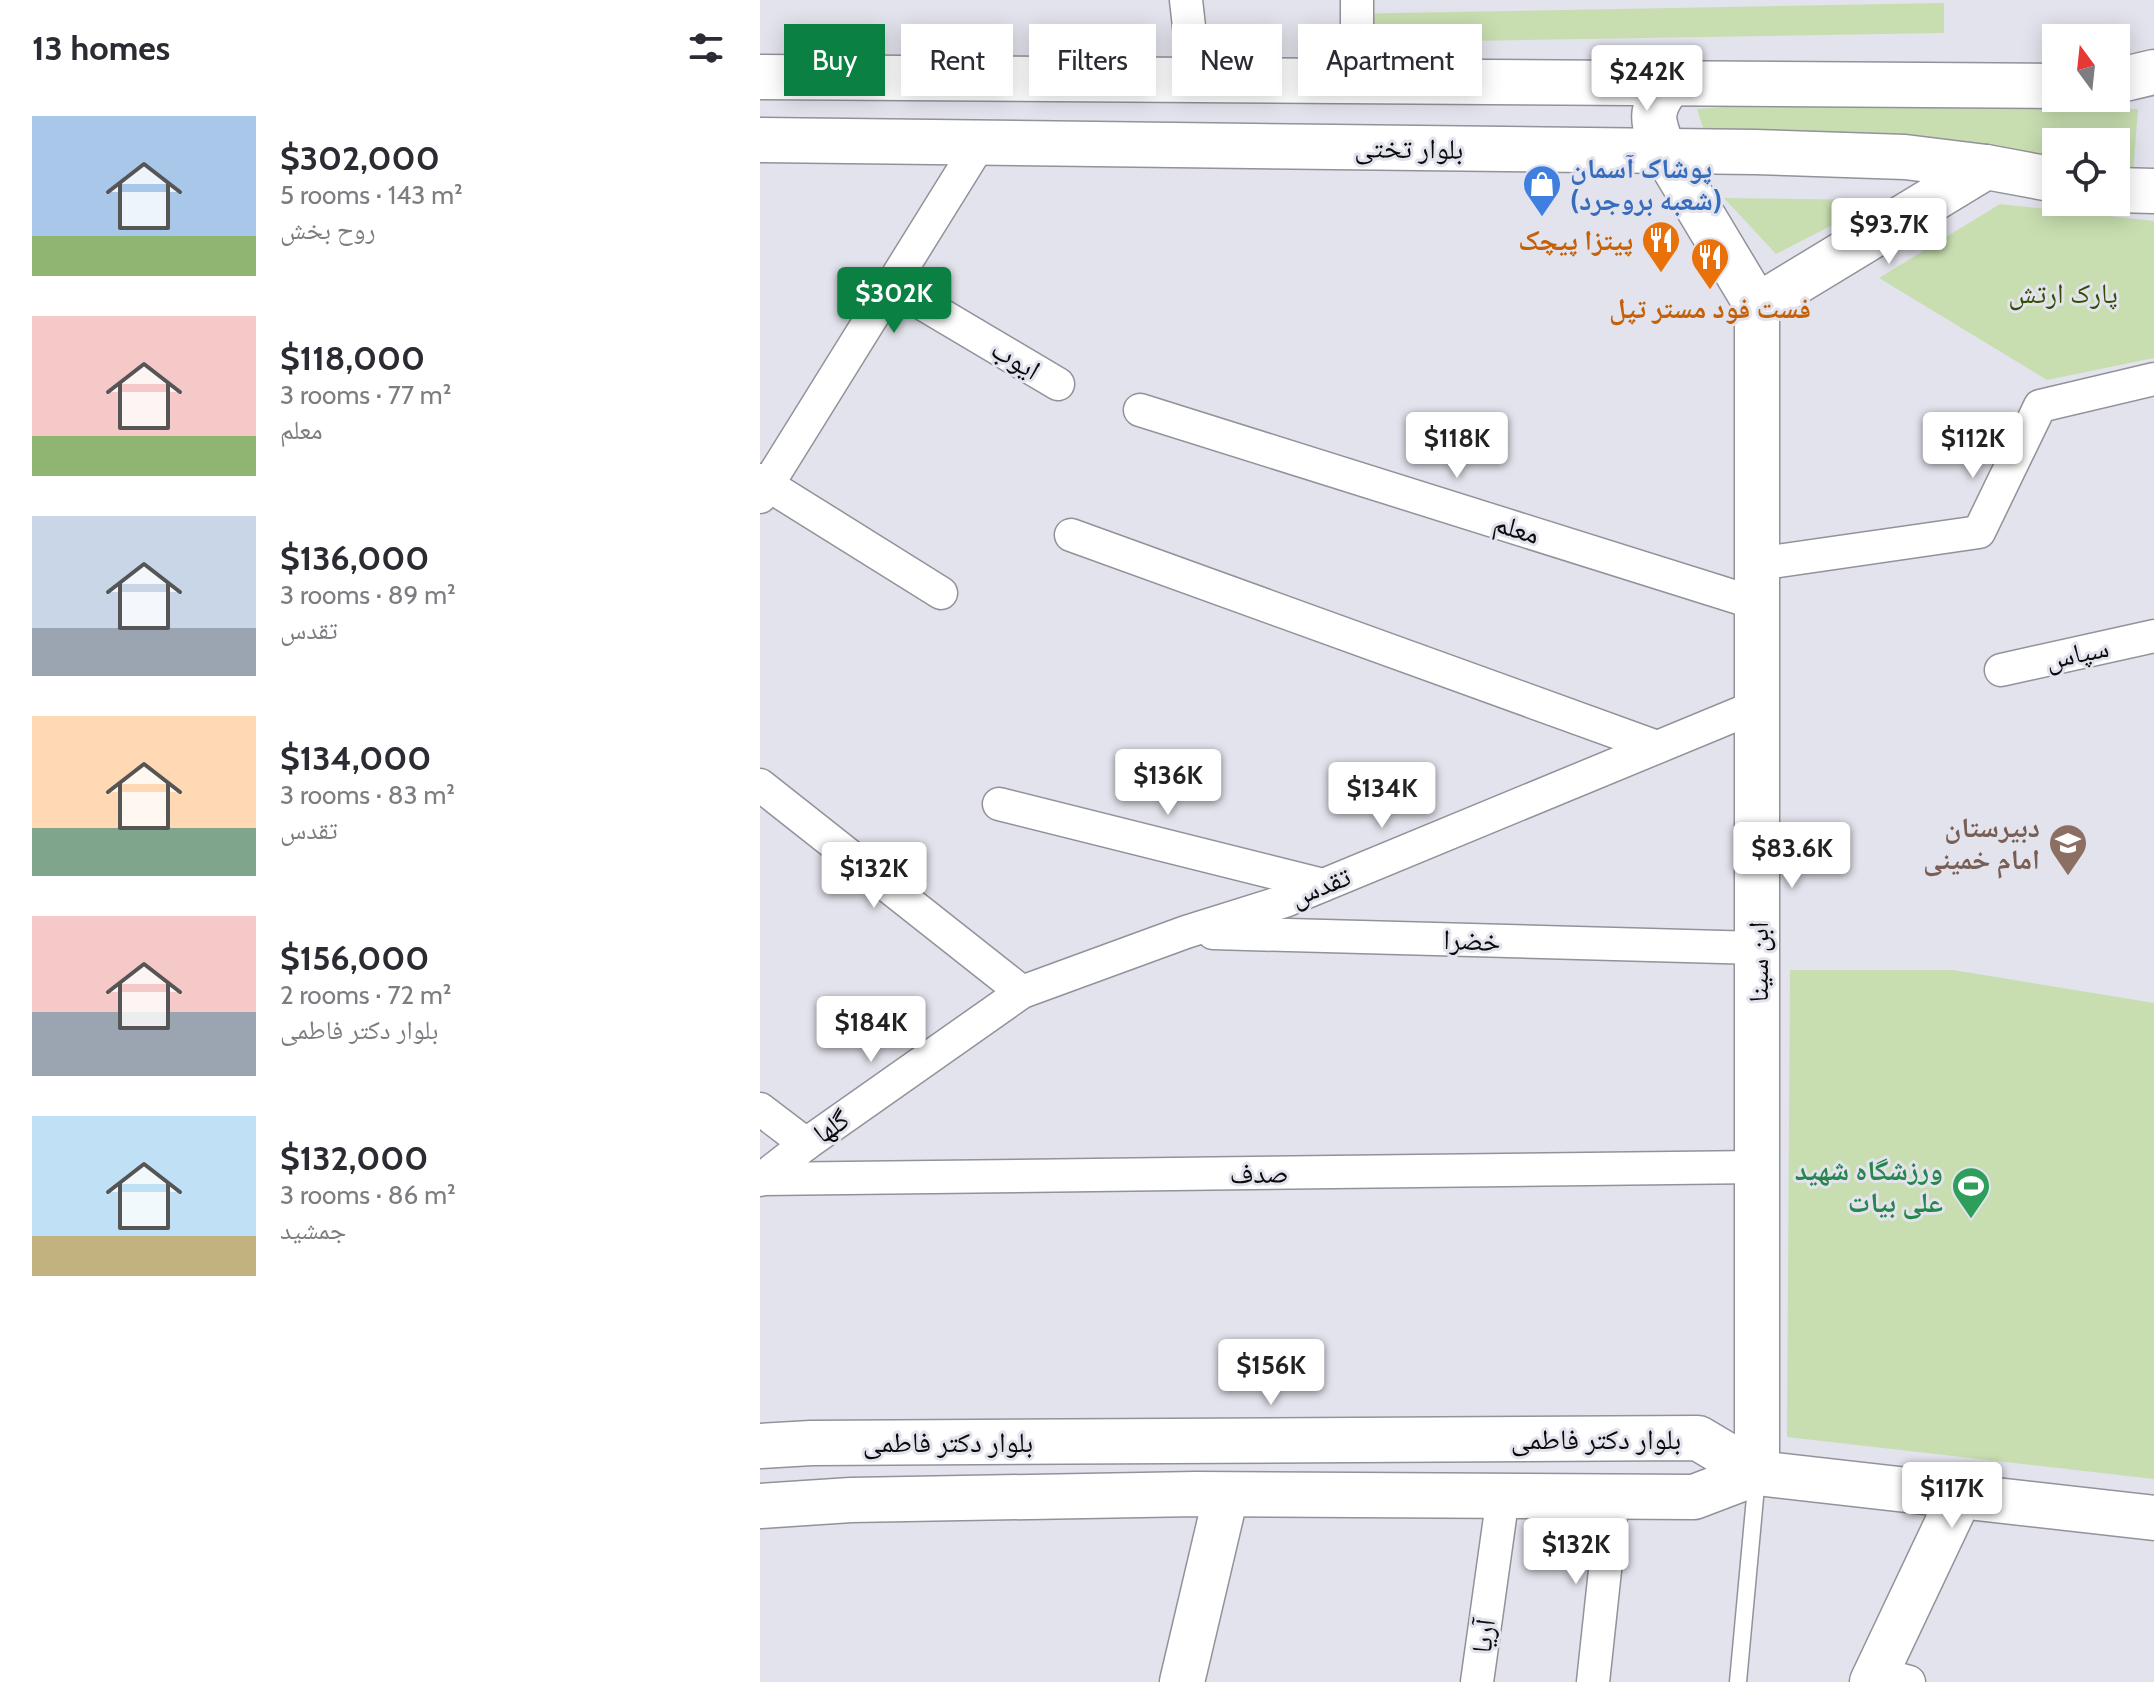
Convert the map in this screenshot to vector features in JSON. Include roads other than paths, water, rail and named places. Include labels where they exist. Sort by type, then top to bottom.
[{"type":"main road","points":[[2130,78],[2154,72]]},
{"type":"main road","points":[[760,77],[1172,80]]},
{"type":"main road","points":[[1482,82],[2042,86]]},
{"type":"main road","points":[[1599,83],[1613,106],[1613,125],[1602,150]]},
{"type":"main road","points":[[1670,84],[1655,102],[1653,125],[1664,151],[1757,306],[1986,167]]},
{"type":"main road","name":"بلوار تختی","points":[[760,140],[1602,150],[1905,157],[2042,177]]},
{"type":"main road","points":[[2130,190],[2154,191]]},
{"type":"main road","name":"ابن سینا","points":[[1757,306],[1757,1473]]},
{"type":"main road","name":"بلوار دکتر فاطمی","points":[[760,1446],[827,1443],[1698,1438],[1757,1473]]},
{"type":"main road","points":[[1757,1473],[2154,1518]]},
{"type":"main road","name":"بلوار دکتر فاطمی","points":[[760,1506],[851,1500],[1226,1495],[1694,1497],[1757,1473]]},
{"type":"main road","points":[[1182,1682],[1226,1495]]},
{"type":"main road","points":[[1886,1679],[1960,1496]]},
{"type":"street","points":[[1186,0],[1189,24]]},
{"type":"street","points":[[1357,0],[1357,24]]},
{"type":"street","points":[[941,593],[763,487],[980,143]]},
{"type":"street","name":"ایوب","points":[[891,285],[1058,384]]},
{"type":"street","points":[[1758,584],[1979,532],[2040,406],[2154,379]]},
{"type":"street","name":"معلم","points":[[1140,410],[1758,584]]},
{"type":"street","points":[[1071,535],[1657,747]]},
{"type":"street","name":"سپاس","points":[[2001,670],[2154,636]]},
{"type":"street","name":"تقدس","points":[[1022,992],[1186,932],[1285,901],[1757,706]]},
{"type":"street","points":[[760,785],[1022,992]]},
{"type":"street","points":[[999,804],[1323,885]]},
{"type":"street","name":"خضرا","points":[[1186,932],[1758,948]]},
{"type":"street","name":"گلها","points":[[760,1180],[806,1144],[1022,992]]},
{"type":"street","points":[[760,1109],[806,1144]]},
{"type":"street","name":"صدف","points":[[760,1180],[1757,1167]]},
{"type":"street","name":"آریا","points":[[1477,1682],[1503,1496]]},
{"type":"street","points":[[1593,1682],[1613,1496]]},
{"type":"lane","points":[[1738,1682],[1757,1473]]},
{"type":"place","name":"پوشاک آسمان (شعبه بروجرد)","points":[[1542,218]]},
{"type":"place","name":"پیتزا پیچک","points":[[1661,274]]},
{"type":"place","name":"فست فود مستر تپل","points":[[1710,291]]},
{"type":"place","name":"دبیرستان امام خمینی","points":[[2068,877]]},
{"type":"place","name":"ورزشگاه شهید علی بیات","points":[[1971,1220]]},
{"type":"park label","name":"پارک ارتش","points":[[2063,293]]}]
